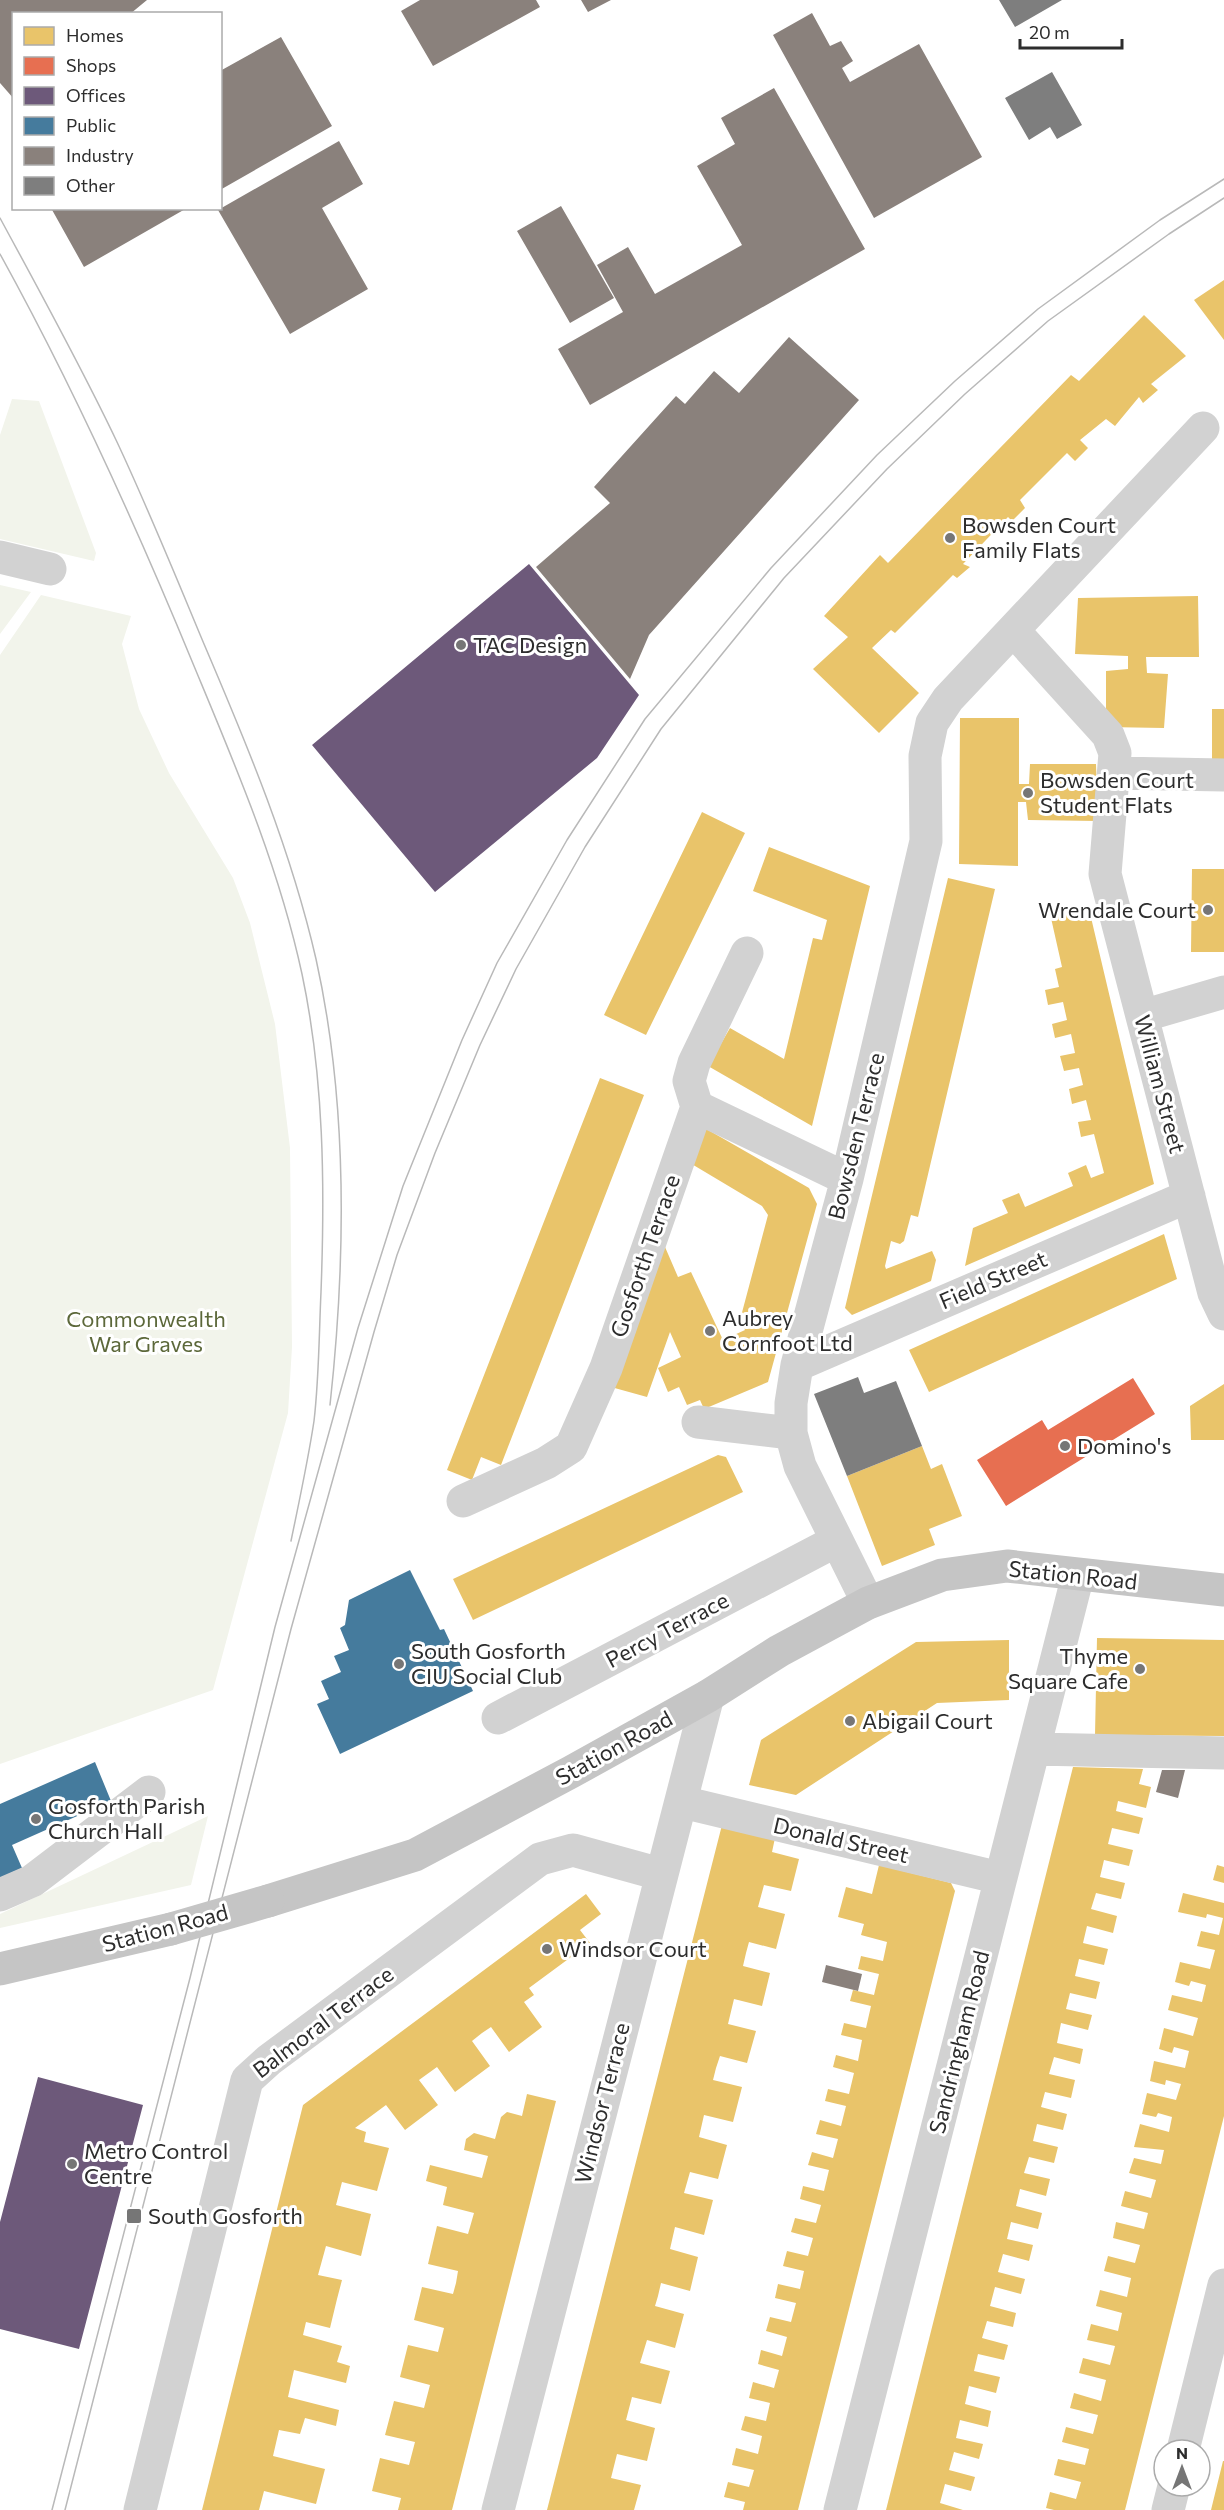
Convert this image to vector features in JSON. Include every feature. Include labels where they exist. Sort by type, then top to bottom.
[{"type":"main road","name":"Station Road","points":[[0,1969],[171,1929],[415,1855],[708,1696],[778,1651],[868,1603],[942,1575],[1007,1566],[1224,1590]]},
{"type":"street","name":"Bowsden Terrace","points":[[868,1603],[800,1466],[791,1432],[791,1403],[797,1365],[847,1179],[926,841],[925,756],[932,723],[948,699],[1203,428]]},
{"type":"street","points":[[0,557],[50,569]]},
{"type":"street","name":"William Street","points":[[1013,630],[1108,735],[1115,753],[1105,874],[1219,1303]]},
{"type":"street","points":[[1114,773],[1224,775]]},
{"type":"street","points":[[747,953],[694,1063],[689,1081],[697,1107],[847,1179]]},
{"type":"street","points":[[1142,1016],[1224,992]]},
{"type":"street","name":"Gosforth Terrace","points":[[463,1501],[546,1463],[571,1447],[606,1368],[697,1107]]},
{"type":"street","name":"Field Street","points":[[797,1365],[1189,1196]]},
{"type":"street","points":[[699,1422],[791,1432]]},
{"type":"street","name":"Percy Terrace","points":[[498,1718],[836,1541]]},
{"type":"street","name":"Sandringham Road","points":[[840,2510],[1078,1575]]},
{"type":"street","name":"Windsor Terrace","points":[[498,2510],[660,1874],[682,1802],[708,1696]]},
{"type":"street","points":[[1034,1749],[1224,1753]]},
{"type":"street","points":[[0,1895],[32,1881],[149,1792]]},
{"type":"street","name":"Donald Street","points":[[682,1802],[1000,1878]]},
{"type":"street","name":"Balmoral Terrace","points":[[140,2510],[247,2080],[268,2060],[540,1859],[573,1850],[660,1874]]},
{"type":"street","points":[[1186,2438],[1224,2284]]},
{"type":"green space","points":[[12,399],[39,401],[96,553],[94,561],[0,539],[0,435]]},
{"type":"green space","points":[[0,585],[31,592],[0,634]]},
{"type":"green space","name":"Commonwealth War Graves","points":[[41,595],[131,616],[122,644],[139,709],[169,773],[233,878],[250,923],[275,1024],[290,1148],[292,1347],[288,1413],[213,1690],[0,1764],[0,655]]},
{"type":"green space","points":[[208,1816],[191,1885],[0,1928],[0,1914]]},
{"type":"building: Homes","points":[[1224,280],[1224,340],[1194,300]]},
{"type":"building: Homes","name":"Bowsden Court Family Flats","points":[[1144,315],[1186,356],[1151,384],[1158,390],[1143,403],[1139,397],[1115,426],[1106,419],[1080,440],[1088,448],[1075,461],[1067,453],[1020,500],[1025,508],[1012,521],[1008,517],[963,564],[970,567],[957,578],[953,575],[895,633],[891,630],[872,648],[919,693],[879,733],[813,669],[848,637],[824,616],[880,555],[888,563],[1071,375],[1079,381]]},
{"type":"building: Homes","name":"Bowsden Court Student Flats","points":[[1198,596],[1199,657],[1146,657],[1147,673],[1168,674],[1164,728],[1106,727],[1106,671],[1128,669],[1128,656],[1075,654],[1078,598]]},
{"type":"building: Homes","name":"Bowsden Court Student Flats","points":[[1212,709],[1224,709],[1224,767],[1212,767]]},
{"type":"building: Homes","name":"Bowsden Court Student Flats","points":[[960,718],[1019,718],[1019,784],[1029,784],[1030,764],[1096,764],[1098,821],[1028,820],[1026,802],[1018,802],[1018,866],[959,864]]},
{"type":"building: Homes","points":[[702,812],[745,833],[646,1035],[604,1015]]},
{"type":"building: Homes","points":[[769,847],[870,886],[812,1126],[708,1066],[730,1028],[784,1059],[813,938],[822,940],[827,920],[753,891]]},
{"type":"building: Homes","name":"Wrendale Court","points":[[1192,869],[1224,869],[1224,952],[1191,952]]},
{"type":"building: Homes","points":[[948,878],[995,889],[918,1217],[911,1215],[904,1241],[900,1244],[891,1241],[885,1266],[886,1269],[932,1251],[936,1260],[931,1281],[852,1315],[845,1308]]},
{"type":"building: Homes","points":[[1089,909],[1154,1184],[965,1266],[973,1228],[1008,1213],[1002,1200],[1019,1193],[1025,1207],[1073,1186],[1068,1173],[1086,1165],[1091,1178],[1104,1173],[1094,1134],[1081,1137],[1078,1122],[1091,1120],[1086,1100],[1072,1104],[1069,1089],[1083,1085],[1079,1068],[1064,1071],[1060,1056],[1075,1053],[1071,1034],[1055,1038],[1052,1024],[1067,1020],[1063,1002],[1048,1005],[1045,990],[1059,987],[1055,969],[1062,967],[1051,918]]},
{"type":"building: Homes","points":[[600,1078],[644,1095],[501,1465],[481,1457],[472,1480],[447,1470]]},
{"type":"building: Homes","points":[[703,1127],[809,1188],[817,1204],[768,1382],[704,1409],[700,1400],[687,1405],[679,1387],[668,1392],[658,1368],[681,1357],[670,1332],[647,1397],[611,1387],[662,1240],[678,1277],[691,1272],[723,1340],[745,1330],[740,1320],[768,1215],[762,1206],[690,1163]]},
{"type":"building: Homes","points":[[1164,1234],[1177,1279],[929,1392],[909,1350]]},
{"type":"building: Homes","points":[[1224,1384],[1224,1440],[1191,1440],[1190,1406]]},
{"type":"building: Homes","points":[[922,1446],[931,1469],[942,1464],[962,1516],[929,1529],[935,1545],[882,1566],[847,1476]]},
{"type":"building: Homes","points":[[718,1455],[726,1457],[743,1492],[473,1620],[453,1579]]},
{"type":"building: Homes","points":[[1097,1638],[1224,1640],[1224,1736],[1095,1735]]},
{"type":"building: Homes","name":"Abigail Court","points":[[1009,1640],[1009,1700],[937,1703],[796,1795],[749,1785],[761,1740],[916,1642]]},
{"type":"building: Homes","points":[[1073,1767],[1143,1769],[1139,1784],[1151,1787],[1146,1808],[1118,1801],[1116,1811],[1143,1818],[1139,1834],[1112,1828],[1108,1844],[1133,1850],[1129,1866],[1104,1860],[1100,1877],[1125,1883],[1121,1899],[1096,1893],[1091,1909],[1117,1916],[1113,1933],[1087,1926],[1083,1943],[1108,1949],[1104,1965],[1079,1959],[1075,1976],[1100,1982],[1096,1999],[1070,1993],[1066,2009],[1092,2015],[1088,2030],[1061,2023],[1057,2043],[1083,2049],[1080,2064],[1054,2057],[1049,2074],[1075,2080],[1071,2098],[1045,2092],[1041,2107],[1067,2114],[1063,2130],[1037,2124],[1033,2141],[1058,2147],[1054,2163],[1029,2157],[1024,2173],[1050,2179],[1046,2196],[1020,2189],[1016,2206],[1042,2213],[1038,2229],[1011,2222],[1007,2239],[1033,2245],[1029,2261],[1003,2254],[998,2272],[1025,2279],[1021,2294],[995,2287],[990,2306],[1016,2313],[1013,2327],[987,2321],[982,2338],[1008,2345],[1004,2360],[978,2354],[974,2371],[1000,2377],[996,2393],[969,2386],[965,2404],[991,2411],[988,2427],[960,2420],[956,2438],[983,2444],[979,2459],[954,2452],[949,2470],[975,2477],[971,2491],[945,2484],[940,2503],[963,2510],[886,2510]]},
{"type":"building: Homes","points":[[722,1825],[775,1838],[772,1852],[799,1859],[791,1891],[764,1885],[758,1907],[785,1914],[776,1949],[749,1942],[746,1953],[743,1966],[770,1973],[762,2006],[734,1999],[728,2024],[756,2031],[747,2063],[720,2056],[716,2068],[713,2080],[742,2087],[733,2122],[704,2115],[699,2137],[727,2145],[718,2179],[690,2172],[684,2193],[713,2200],[704,2235],[675,2227],[670,2249],[698,2257],[690,2291],[661,2283],[655,2306],[684,2314],[675,2348],[647,2340],[640,2363],[670,2371],[661,2404],[632,2397],[626,2420],[655,2428],[647,2461],[617,2454],[611,2478],[641,2485],[634,2510],[547,2510]]},
{"type":"building: Homes","points":[[879,1865],[951,1883],[955,1891],[798,2510],[743,2510],[745,2502],[724,2497],[728,2482],[749,2487],[754,2470],[732,2465],[736,2448],[758,2454],[762,2436],[741,2430],[745,2416],[766,2421],[770,2403],[749,2398],[753,2382],[774,2388],[779,2370],[758,2364],[761,2350],[782,2356],[787,2337],[766,2331],[770,2317],[791,2322],[796,2303],[775,2298],[778,2284],[800,2289],[804,2271],[783,2266],[787,2251],[808,2256],[813,2238],[791,2232],[795,2218],[816,2223],[821,2205],[800,2199],[803,2186],[824,2191],[829,2170],[808,2165],[812,2152],[833,2158],[838,2139],[816,2134],[820,2120],[841,2126],[846,2106],[825,2101],[828,2089],[849,2094],[854,2073],[833,2067],[836,2055],[858,2061],[862,2040],[841,2035],[844,2023],[866,2028],[871,2006],[850,2001],[853,1990],[874,1995],[879,1974],[858,1969],[861,1956],[883,1961],[887,1942],[861,1935],[864,1924],[838,1917],[846,1887],[872,1894]]},
{"type":"building: Homes","points":[[1217,1865],[1224,1867],[1224,1883],[1213,1880]]},
{"type":"building: Homes","points":[[1183,1893],[1224,1903],[1224,2116],[1125,2510],[1054,2510],[1046,2508],[1050,2492],[1076,2499],[1081,2482],[1054,2475],[1058,2459],[1085,2465],[1089,2449],[1062,2442],[1066,2427],[1093,2434],[1098,2415],[1070,2408],[1074,2393],[1101,2401],[1106,2380],[1079,2373],[1083,2358],[1110,2365],[1115,2346],[1087,2340],[1091,2324],[1118,2331],[1122,2313],[1096,2306],[1100,2290],[1127,2297],[1131,2278],[1104,2271],[1108,2256],[1135,2263],[1140,2245],[1113,2238],[1116,2222],[1144,2229],[1148,2213],[1121,2206],[1125,2191],[1151,2198],[1156,2180],[1129,2173],[1134,2158],[1161,2164],[1164,2150],[1134,2147],[1140,2124],[1169,2132],[1172,2117],[1158,2113],[1156,2117],[1142,2114],[1147,2093],[1176,2100],[1181,2084],[1166,2080],[1165,2085],[1150,2081],[1154,2061],[1185,2068],[1189,2051],[1174,2047],[1172,2053],[1159,2049],[1164,2028],[1193,2036],[1198,2018],[1168,2010],[1172,1995],[1202,2002],[1206,1985],[1191,1981],[1189,1986],[1175,1982],[1180,1962],[1210,1969],[1215,1950],[1197,1946],[1201,1931],[1219,1935],[1223,1918],[1207,1914],[1206,1918],[1178,1912]]},
{"type":"building: Homes","points":[[586,1894],[601,1914],[580,1930],[590,1943],[529,1988],[534,1995],[524,2002],[542,2027],[509,2052],[491,2027],[482,2033],[472,2041],[490,2066],[455,2092],[437,2067],[419,2080],[438,2105],[405,2130],[386,2105],[355,2128],[366,2132],[364,2142],[389,2148],[377,2191],[342,2182],[336,2205],[371,2214],[361,2256],[326,2246],[318,2275],[342,2280],[330,2328],[306,2322],[303,2335],[342,2346],[337,2362],[350,2366],[346,2383],[294,2370],[288,2397],[339,2410],[336,2426],[305,2418],[300,2434],[279,2430],[273,2456],[325,2469],[316,2504],[264,2491],[259,2510],[202,2510],[303,2105]]},
{"type":"building: Homes","points":[[527,2094],[556,2101],[452,2510],[398,2510],[401,2498],[372,2491],[380,2458],[409,2465],[415,2442],[385,2435],[394,2401],[424,2408],[430,2385],[400,2377],[408,2345],[438,2352],[444,2328],[414,2320],[422,2287],[453,2294],[456,2283],[458,2271],[428,2264],[437,2226],[468,2234],[474,2213],[443,2205],[447,2187],[426,2181],[430,2165],[482,2178],[488,2156],[464,2150],[466,2139],[474,2133],[495,2139],[501,2117],[507,2112],[522,2116]]},
{"type":"building: Homes","points":[[1223,2461],[1224,2510],[1211,2510]]},
{"type":"building: Shops","points":[[1133,1378],[1155,1414],[1006,1506],[977,1460],[1042,1420],[1048,1430]]},
{"type":"building: Offices","points":[[529,564],[639,695],[597,758],[435,892],[312,745]]},
{"type":"building: Offices","name":"Metro Control Centre","points":[[38,2077],[143,2105],[79,2349],[0,2329],[0,2222]]},
{"type":"building: Public","name":"South Gosforth CIU Social Club","points":[[410,1570],[440,1630],[444,1629],[473,1691],[340,1754],[317,1704],[329,1699],[321,1681],[341,1672],[334,1656],[349,1650],[340,1628],[345,1625],[349,1600]]},
{"type":"building: Public","name":"Gosforth Parish Church Hall","points":[[95,1762],[111,1801],[12,1845],[22,1868],[0,1878],[0,1804]]},
{"type":"building: Industry","points":[[0,0],[147,0],[132,12],[12,12],[12,97],[0,83]]},
{"type":"building: Industry","points":[[420,0],[536,0],[540,7],[433,66],[401,11]]},
{"type":"building: Industry","points":[[581,0],[611,0],[588,12]]},
{"type":"building: Industry","points":[[812,13],[830,46],[841,41],[853,61],[842,68],[850,82],[919,44],[982,157],[874,218],[773,35]]},
{"type":"building: Industry","points":[[281,37],[332,126],[222,189],[222,70]]},
{"type":"building: Industry","points":[[774,88],[865,249],[590,405],[558,349],[623,312],[597,265],[628,247],[655,294],[742,245],[697,166],[735,144],[721,118]]},
{"type":"building: Industry","points":[[339,141],[363,184],[322,208],[368,289],[290,334],[218,210],[222,210],[222,208]]},
{"type":"building: Industry","points":[[561,206],[614,298],[570,323],[517,231]]},
{"type":"building: Industry","points":[[52,210],[184,210],[84,267]]},
{"type":"building: Industry","points":[[789,337],[859,400],[649,635],[630,679],[536,567],[610,503],[594,487],[676,396],[685,404],[714,371],[739,393]]},
{"type":"building: Industry","points":[[1162,1770],[1185,1770],[1178,1798],[1156,1792]]},
{"type":"building: Industry","points":[[826,1965],[862,1974],[858,1991],[822,1982]]},
{"type":"building: Other","points":[[999,0],[1062,0],[1015,27]]},
{"type":"building: Other","points":[[1052,72],[1082,125],[1057,139],[1050,127],[1029,140],[1005,98]]},
{"type":"building: Other","points":[[858,1377],[864,1393],[896,1381],[922,1446],[847,1476],[814,1394]]},
{"type":"tram line","points":[[52,2510],[190,1978],[275,1627],[358,1328],[403,1186],[462,1040],[497,963],[567,840],[645,719],[771,568],[877,455],[955,381],[1038,309],[1160,220],[1224,179]]},
{"type":"tram line","points":[[65,2510],[291,1629],[374,1332],[397,1255],[435,1153],[480,1045],[516,969],[585,847],[661,729],[784,578],[887,469],[965,394],[1048,321],[1169,234],[1224,198]]},
{"type":"tram line","points":[[0,218],[89,385],[151,517],[252,760],[281,839],[306,918],[326,1014],[339,1125],[341,1238],[330,1405]]},
{"type":"tram line","points":[[0,254],[79,406],[172,613],[269,856],[302,974],[319,1092],[323,1172],[322,1252],[314,1421],[291,1541]]},
{"type":"place","name":"Bowsden Court Family Flats","points":[[950,538]]},
{"type":"place","name":"TAC Design","points":[[461,645]]},
{"type":"place","name":"Bowsden Court Student Flats","points":[[1028,793]]},
{"type":"place","name":"Wrendale Court","points":[[1208,910]]},
{"type":"place","name":"Aubrey Cornfoot Ltd","points":[[710,1331]]},
{"type":"place","name":"Domino's","points":[[1065,1446]]},
{"type":"place","name":"South Gosforth CIU Social Club","points":[[399,1664]]},
{"type":"place","name":"Thyme Square Cafe","points":[[1140,1669]]},
{"type":"place","name":"Abigail Court","points":[[850,1721]]},
{"type":"place","name":"Gosforth Parish Church Hall","points":[[36,1819]]},
{"type":"place","name":"Windsor Court","points":[[547,1949]]},
{"type":"place","name":"Metro Control Centre","points":[[72,2164]]},
{"type":"place","name":"South Gosforth","points":[[134,2216]]}]
